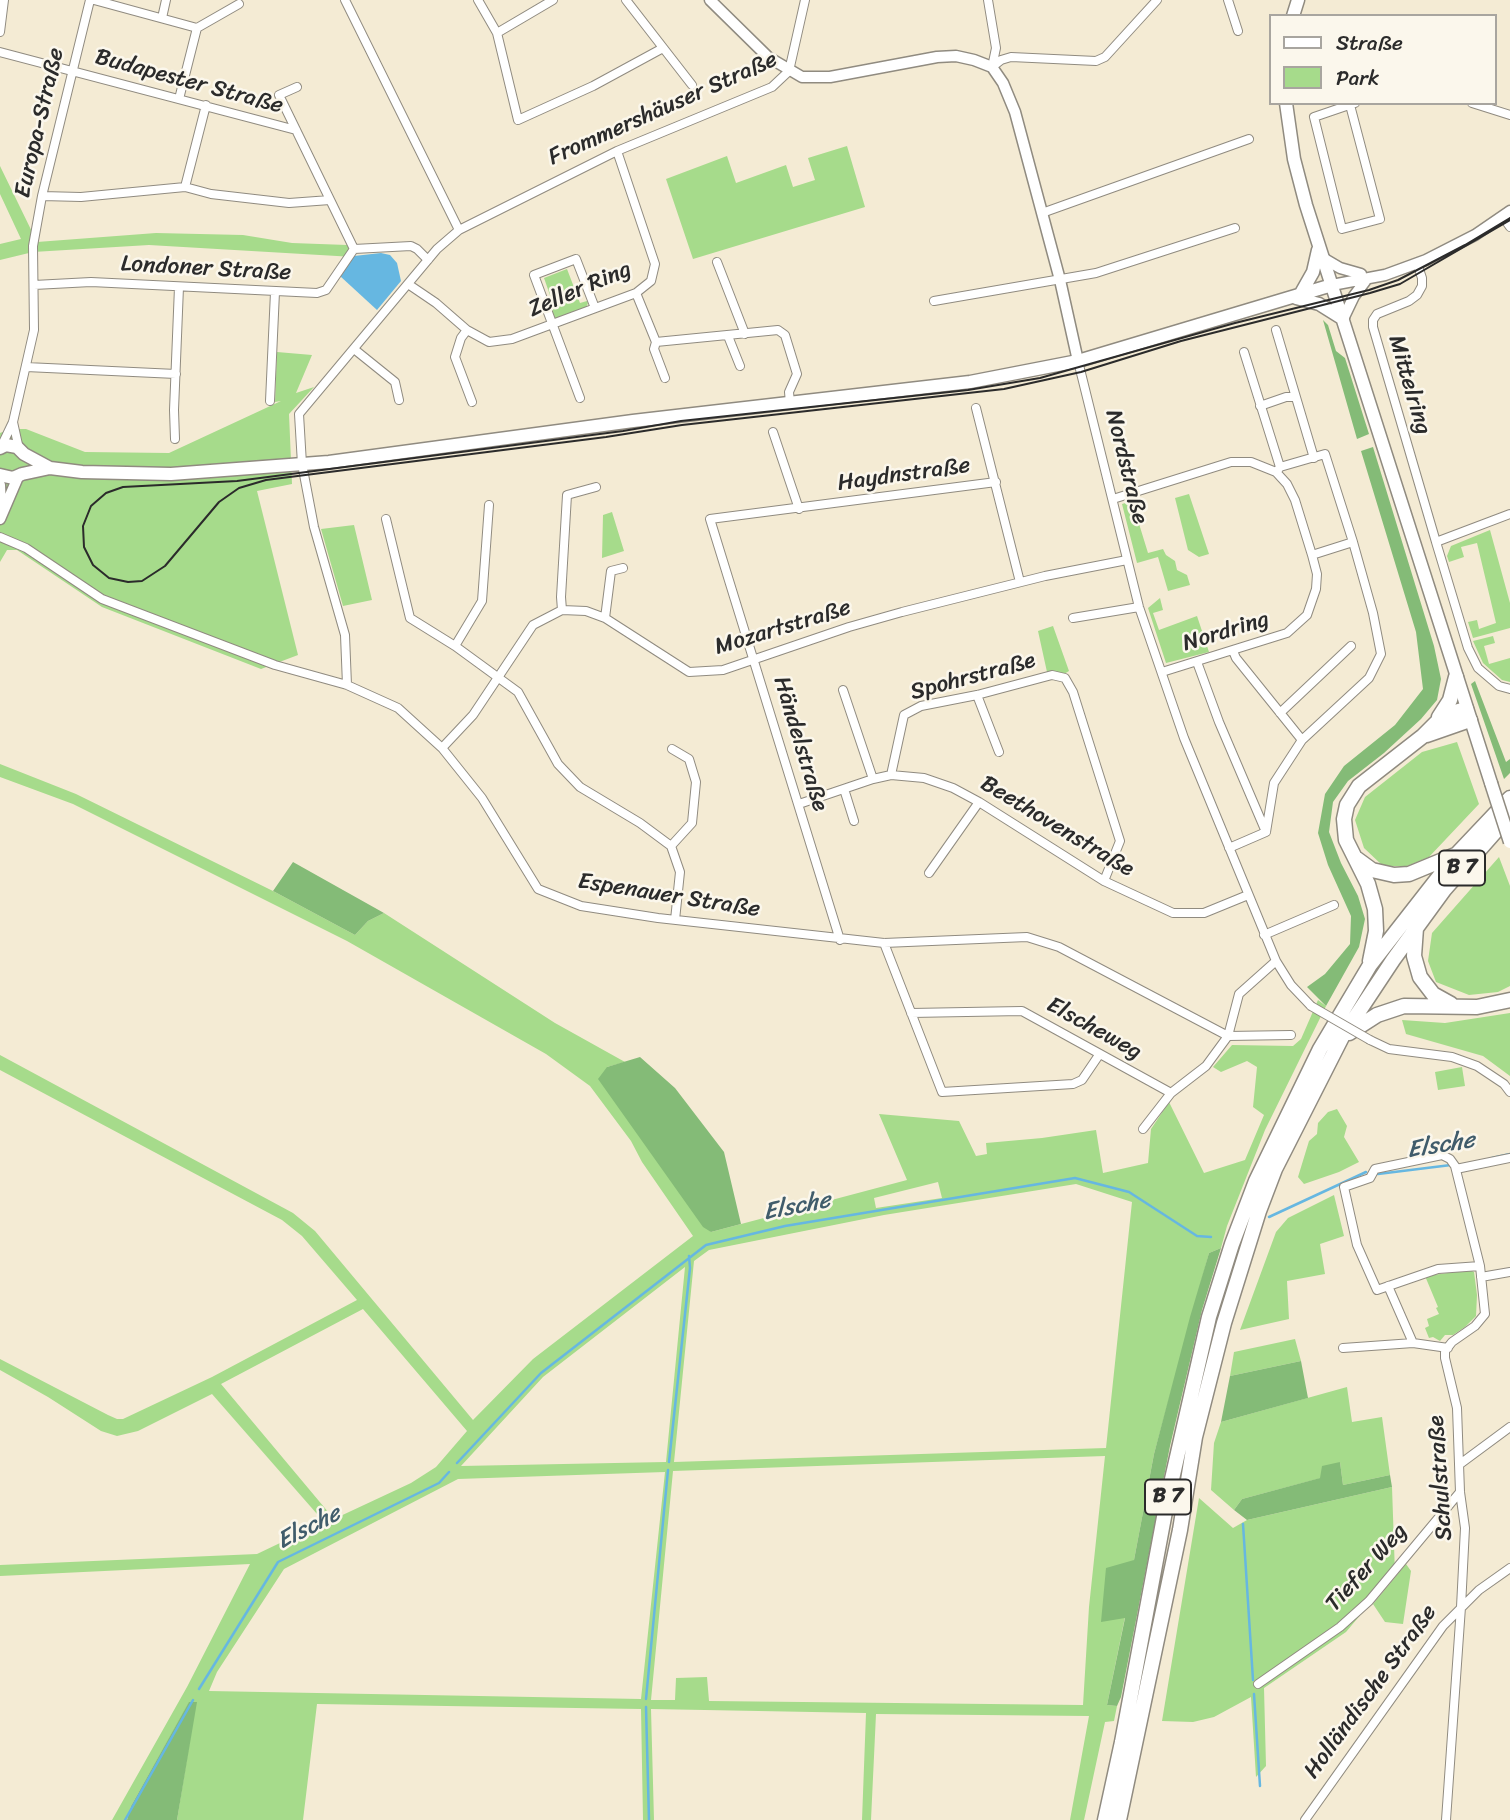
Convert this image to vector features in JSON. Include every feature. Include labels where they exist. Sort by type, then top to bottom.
[{"type":"highway","points":[[1428,731],[1450,700],[1456,677]]},
{"type":"highway","points":[[1370,965],[1376,924],[1375,909],[1371,892],[1346,839],[1345,812],[1350,798],[1365,781],[1444,715],[1468,714]]},
{"type":"highway","name":"B 7","points":[[1105,1820],[1167,1501],[1213,1305],[1256,1181],[1320,1049],[1370,965],[1456,855],[1493,815],[1509,804]]},
{"type":"highway","name":"B 7","points":[[1119,1820],[1180,1531],[1195,1437],[1224,1323],[1259,1211],[1313,1089],[1342,1037],[1417,923],[1483,843],[1509,804]]},
{"type":"highway","points":[[1352,852],[1372,870],[1394,875],[1409,874],[1456,855]]},
{"type":"highway","points":[[1417,923],[1414,956],[1420,977],[1428,989],[1439,998],[1459,1006]]},
{"type":"highway","points":[[1342,1037],[1377,1015],[1396,1008],[1413,1005],[1488,1006],[1510,1000]]},
{"type":"main road","points":[[1286,105],[1294,159],[1321,252],[1510,842]]},
{"type":"main road","points":[[1296,296],[1313,272],[1321,252]]},
{"type":"main road","points":[[0,475],[8,479],[50,468],[82,472],[171,474],[302,464],[633,421],[970,382],[1078,361],[1332,285]]},
{"type":"main road","points":[[1296,296],[1319,304],[1343,319]]},
{"type":"main road","points":[[1,448],[12,445],[50,468]]},
{"type":"main road","points":[[20,475],[26,465],[22,451]]},
{"type":"street","points":[[0,32],[4,0]]},
{"type":"street","points":[[92,0],[197,28],[239,4]]},
{"type":"street","name":"Europa-Straße","points":[[1,448],[13,422],[34,330],[33,246],[42,196],[92,0]]},
{"type":"street","points":[[162,18],[166,0]]},
{"type":"street","points":[[345,0],[459,230]]},
{"type":"street","points":[[478,0],[497,33],[518,120],[593,86],[663,48]]},
{"type":"street","points":[[497,33],[553,0]]},
{"type":"street","points":[[626,0],[692,85]]},
{"type":"street","points":[[710,0],[748,39],[790,67],[805,0]]},
{"type":"street","points":[[988,0],[996,48],[992,68]]},
{"type":"street","points":[[992,68],[1011,57],[1096,61],[1105,57],[1157,0]]},
{"type":"street","points":[[1228,0],[1238,31]]},
{"type":"street","points":[[179,99],[197,28]]},
{"type":"street","name":"Budapester Straße","points":[[0,52],[296,130]]},
{"type":"street","name":"Frommershäuser Straße","points":[[347,685],[345,635],[314,527],[302,464],[299,414],[448,238],[617,151],[772,87],[790,67],[802,77],[815,78],[956,56],[992,68]]},
{"type":"street","name":"Nordstraße","points":[[992,68],[1003,83],[1015,112],[1060,280],[1139,607],[1184,737],[1276,961],[1296,992],[1311,1006],[1370,1040],[1389,1049],[1452,1056],[1477,1066],[1504,1084],[1510,1092]]},
{"type":"street","points":[[297,87],[279,95],[354,249],[411,246],[428,260]]},
{"type":"street","points":[[185,187],[206,105]]},
{"type":"street","points":[[1349,105],[1314,117],[1342,229],[1380,219],[1352,105]]},
{"type":"street","points":[[1478,105],[1510,115]]},
{"type":"street","points":[[1042,213],[1249,139]]},
{"type":"street","name":"Zeller Ring","points":[[408,284],[436,303],[467,330],[489,342],[512,339],[636,293],[651,281],[655,264],[617,151]]},
{"type":"street","points":[[42,196],[81,197],[185,187],[211,194],[289,203],[330,200]]},
{"type":"street","points":[[1332,285],[1417,263],[1451,248],[1506,214],[1510,228]]},
{"type":"street","points":[[934,301],[1096,273],[1235,228]]},
{"type":"street","name":"Londoner Straße","points":[[34,285],[91,282],[317,293],[326,290],[354,249]]},
{"type":"street","points":[[1321,252],[1340,268],[1364,277]]},
{"type":"street","points":[[580,398],[534,275],[576,258],[595,308]]},
{"type":"street","points":[[717,262],[745,334]]},
{"type":"street","name":"Mittelring","points":[[1417,263],[1422,278],[1422,286],[1417,295],[1377,314],[1373,327],[1468,648],[1478,668],[1499,686],[1510,689]]},
{"type":"street","points":[[1343,319],[1364,277]]},
{"type":"street","points":[[175,439],[180,287]]},
{"type":"street","points":[[270,401],[275,292]]},
{"type":"street","points":[[636,293],[656,342],[654,349],[665,378]]},
{"type":"street","points":[[467,330],[455,356],[472,402]]},
{"type":"street","points":[[656,342],[778,330],[785,335],[797,374],[789,392],[790,403]]},
{"type":"street","points":[[1276,330],[1314,458]]},
{"type":"street","points":[[1072,331],[1083,346],[1100,355]]},
{"type":"street","points":[[728,336],[740,366]]},
{"type":"street","points":[[354,349],[395,382],[399,401]]},
{"type":"street","name":"Nordring","points":[[1161,672],[1287,633],[1307,615],[1316,589],[1317,574],[1295,500],[1278,470],[1244,352]]},
{"type":"street","points":[[26,367],[176,374]]},
{"type":"street","points":[[1260,406],[1286,397],[1295,397]]},
{"type":"street","points":[[976,408],[996,482]]},
{"type":"street","name":"Europa-Straße","points":[[13,422],[22,451]]},
{"type":"street","points":[[774,432],[799,509]]},
{"type":"street","points":[[1113,499],[1231,462],[1251,462],[1278,470],[1325,454],[1373,613],[1381,654],[1369,678],[1302,740],[1274,783],[1266,832]]},
{"type":"street","points":[[1,517],[20,475]]},
{"type":"street","name":"Haydnstraße","points":[[710,519],[996,482],[1020,582]]},
{"type":"street","points":[[0,485],[1,517]]},
{"type":"street","points":[[442,748],[473,715],[533,625],[562,610],[567,495],[596,487]]},
{"type":"street","points":[[455,646],[482,601],[489,505]]},
{"type":"street","points":[[1436,542],[1510,514]]},
{"type":"street","points":[[386,519],[410,618],[455,646],[519,692],[558,764],[580,787],[640,822],[671,846],[680,872],[675,920]]},
{"type":"street","name":"Händelstraße","points":[[710,519],[840,940]]},
{"type":"street","name":"Espenauer Straße","points":[[0,537],[26,548],[102,598],[275,665],[347,685],[398,708],[442,748],[482,798],[538,889],[581,906],[840,940],[884,943],[1027,937],[1059,947],[1228,1036],[1291,1035]]},
{"type":"street","points":[[1311,555],[1353,542]]},
{"type":"street","name":"Mozartstraße","points":[[562,610],[586,611],[605,618],[689,672],[723,670],[849,627],[1020,582],[1127,559]]},
{"type":"street","points":[[605,618],[611,571],[623,568]]},
{"type":"street","points":[[1073,618],[1139,607]]},
{"type":"street","points":[[1280,713],[1350,646]]},
{"type":"street","points":[[1233,651],[1302,740]]},
{"type":"street","points":[[1198,662],[1219,722],[1266,832]]},
{"type":"street","name":"Spohrstraße","points":[[891,775],[904,715],[921,706],[977,695],[1052,675],[1065,678],[1073,692],[1120,841],[1104,881]]},
{"type":"street","points":[[843,690],[873,779]]},
{"type":"street","points":[[977,695],[999,752]]},
{"type":"street","points":[[671,846],[692,823],[696,782],[689,759],[672,750]]},
{"type":"street","name":"Beethovenstraße","points":[[799,804],[891,775],[924,778],[953,788],[979,802],[1104,881],[1173,913],[1204,913],[1248,895]]},
{"type":"street","points":[[844,789],[854,821]]},
{"type":"street","points":[[929,873],[979,802]]},
{"type":"street","points":[[1229,848],[1266,832]]},
{"type":"street","points":[[1265,935],[1334,905]]},
{"type":"street","points":[[884,943],[942,1092],[1073,1084],[1082,1080],[1099,1055]]},
{"type":"street","points":[[1143,1129],[1171,1093],[1206,1066],[1228,1036],[1238,994],[1276,961]]},
{"type":"street","name":"Elscheweg","points":[[911,1013],[1022,1011],[1171,1093]]},
{"type":"street","points":[[1343,1348],[1413,1343],[1448,1348],[1485,1314],[1480,1266],[1453,1165],[1442,1155],[1375,1169],[1370,1178],[1344,1186],[1357,1245],[1377,1290],[1438,1269],[1480,1266]]},
{"type":"street","points":[[1453,1165],[1510,1158]]},
{"type":"street","points":[[1481,1276],[1510,1272]]},
{"type":"street","points":[[1388,1286],[1413,1343]]},
{"type":"street","name":"Schulstraße","points":[[1446,1820],[1465,1528],[1460,1492],[1457,1408],[1445,1358],[1448,1348]]},
{"type":"street","points":[[1460,1464],[1510,1427]]},
{"type":"street","name":"Tiefer Weg","points":[[1258,1684],[1340,1627],[1369,1601],[1460,1492]]},
{"type":"street","name":"Holländische Straße","points":[[1306,1820],[1443,1626],[1479,1590],[1510,1568]]},
{"type":"green space","points":[[847,146],[865,207],[693,259],[666,179],[727,156],[736,183],[786,165],[793,187],[815,180],[808,158]]},
{"type":"green space","points":[[0,166],[37,242],[156,233],[243,235],[292,243],[347,245],[354,257],[149,245],[33,252],[0,260],[0,244],[21,239],[0,194]]},
{"type":"green space","points":[[567,269],[580,303],[588,303],[586,308],[552,321],[544,300],[551,298],[544,278]]},
{"type":"green space","points":[[1323,320],[1328,325],[1336,351],[1345,358],[1369,434],[1357,439]]},
{"type":"green space","points":[[277,352],[312,355],[296,393],[314,387],[289,414],[292,484],[257,491],[298,655],[261,669],[102,607],[17,550],[7,550],[0,562],[0,433],[10,429],[26,429],[85,452],[169,453],[281,401],[275,402]]},
{"type":"green space","points":[[1373,447],[1434,646],[1441,679],[1437,700],[1421,719],[1348,781],[1333,802],[1329,832],[1358,896],[1365,919],[1359,947],[1326,1006],[1307,987],[1325,974],[1350,944],[1351,916],[1328,865],[1318,833],[1325,794],[1344,766],[1395,725],[1423,689],[1416,632],[1361,451]]},
{"type":"green space","points":[[1189,494],[1209,554],[1199,557],[1188,550],[1175,498]]},
{"type":"green space","points":[[1132,501],[1148,553],[1163,549],[1166,555],[1175,561],[1177,570],[1187,575],[1190,585],[1168,591],[1158,557],[1137,563],[1122,504]]},
{"type":"green space","points":[[612,512],[624,551],[602,558],[603,515]]},
{"type":"green space","points":[[354,525],[372,600],[343,606],[321,529]]},
{"type":"green space","points":[[1490,530],[1510,603],[1510,628],[1473,638],[1468,622],[1477,620],[1479,629],[1496,623],[1477,543],[1461,547],[1464,557],[1449,562],[1447,556],[1451,546]]},
{"type":"green space","points":[[1160,598],[1163,610],[1153,613],[1159,630],[1197,616],[1209,652],[1166,663],[1148,608]]},
{"type":"green space","points":[[1053,626],[1069,671],[1064,674],[1047,672],[1038,631]]},
{"type":"green space","points":[[1493,636],[1495,643],[1484,646],[1489,664],[1510,658],[1510,682],[1502,680],[1483,663],[1473,641]]},
{"type":"green space","points":[[1475,681],[1506,762],[1510,759],[1510,773],[1504,779],[1471,684]]},
{"type":"green space","points":[[1457,742],[1479,804],[1429,857],[1407,866],[1383,866],[1364,848],[1355,820],[1365,797],[1422,752]]},
{"type":"green space","points":[[0,764],[76,794],[273,891],[355,935],[368,921],[384,913],[555,1023],[625,1062],[607,1067],[711,1232],[907,1180],[879,1114],[959,1121],[976,1156],[987,1154],[986,1143],[1096,1130],[1103,1173],[1148,1163],[1151,1129],[1169,1102],[1204,1173],[1245,1160],[1264,1115],[1253,1107],[1257,1067],[1247,1061],[1221,1072],[1213,1067],[1232,1045],[1293,1046],[1301,1039],[1318,1000],[1326,1006],[1265,1130],[1221,1248],[1209,1253],[1154,1454],[1134,1560],[1102,1621],[1125,1617],[1107,1705],[1117,1706],[1114,1721],[1105,1722],[1084,1820],[1070,1820],[1089,1716],[876,1714],[871,1820],[862,1820],[866,1713],[651,1709],[654,1820],[643,1820],[641,1709],[317,1704],[303,1820],[177,1820],[196,1702],[189,1703],[131,1806],[127,1820],[112,1820],[187,1687],[250,1564],[0,1576],[0,1565],[257,1554],[324,1522],[212,1394],[138,1431],[117,1436],[101,1431],[0,1370],[0,1359],[108,1415],[123,1419],[212,1377],[357,1300],[302,1236],[282,1220],[0,1070],[0,1055],[293,1213],[315,1231],[473,1420],[533,1359],[693,1236],[642,1162],[631,1141],[590,1086],[546,1054],[347,941],[73,804],[0,777]],"holes":[[[938,1182],[942,1198],[876,1208],[874,1198]],[[1076,1184],[1132,1202],[1106,1448],[674,1462],[694,1261],[709,1250],[884,1215]],[[685,1267],[666,1462],[461,1466],[543,1377]],[[363,1309],[467,1431],[436,1467],[411,1483],[334,1519],[221,1384]],[[1105,1456],[1089,1607],[1083,1705],[709,1701],[707,1677],[676,1678],[675,1700],[651,1700],[673,1471]],[[665,1472],[641,1699],[209,1691],[217,1672],[284,1569],[458,1479]]]},
{"type":"green space","points":[[1499,857],[1510,886],[1510,986],[1498,992],[1469,995],[1436,982],[1428,961],[1432,933]]},
{"type":"green space","points":[[293,862],[384,913],[368,921],[355,935],[273,891]]},
{"type":"green space","points":[[1510,1013],[1510,1076],[1483,1056],[1406,1034],[1402,1020],[1445,1023]]},
{"type":"green space","points":[[640,1057],[675,1088],[724,1152],[741,1224],[711,1232],[703,1227],[598,1079],[607,1067]]},
{"type":"green space","points":[[1462,1067],[1465,1086],[1438,1090],[1435,1072]]},
{"type":"green space","points":[[1337,1109],[1347,1126],[1344,1137],[1359,1162],[1304,1184],[1298,1177],[1309,1141],[1317,1134],[1318,1123],[1328,1112]]},
{"type":"green space","points":[[1334,1195],[1344,1236],[1320,1244],[1325,1274],[1287,1281],[1289,1319],[1240,1330],[1276,1232],[1288,1218]]},
{"type":"green space","points":[[1221,1248],[1202,1310],[1170,1446],[1121,1697],[1117,1706],[1107,1705],[1125,1618],[1101,1622],[1106,1568],[1134,1560],[1154,1454],[1190,1317],[1209,1253]]},
{"type":"green space","points":[[1470,1270],[1474,1272],[1477,1295],[1476,1316],[1453,1335],[1445,1335],[1440,1341],[1429,1338],[1425,1328],[1429,1326],[1427,1319],[1439,1314],[1425,1276]]},
{"type":"green space","points":[[1295,1339],[1301,1361],[1230,1376],[1234,1352]]},
{"type":"green space","points":[[1301,1361],[1308,1398],[1221,1422],[1230,1376]]},
{"type":"green space","points":[[1347,1387],[1352,1422],[1382,1417],[1390,1475],[1343,1485],[1340,1462],[1321,1478],[1242,1499],[1234,1510],[1211,1490],[1214,1443],[1221,1422]]},
{"type":"green space","points":[[1340,1462],[1343,1485],[1390,1475],[1392,1487],[1247,1520],[1234,1510],[1242,1499],[1320,1478],[1322,1466]]},
{"type":"green space","points":[[1392,1487],[1395,1574],[1346,1632],[1264,1688],[1266,1766],[1256,1777],[1251,1697],[1214,1717],[1193,1722],[1162,1721],[1199,1498],[1233,1528],[1247,1520]]},
{"type":"green space","points":[[1406,1564],[1411,1571],[1403,1624],[1385,1622],[1373,1604]]},
{"type":"green space","points":[[189,1702],[197,1702],[177,1820],[127,1820],[131,1806]]},
{"type":"water","points":[[381,253],[390,255],[397,263],[401,281],[377,310],[340,276],[354,256]]},
{"type":"waterway","name":"Elsche","points":[[1492,1158],[1510,1154]]},
{"type":"waterway","name":"Elsche","points":[[1378,1174],[1451,1165]]},
{"type":"waterway","name":"Elsche","points":[[1269,1217],[1366,1172]]},
{"type":"waterway","name":"Elsche","points":[[457,1463],[541,1373],[706,1245],[785,1226],[1075,1178],[1129,1192],[1197,1236],[1211,1237]]},
{"type":"waterway","points":[[669,1462],[690,1268],[689,1256]]},
{"type":"waterway","points":[[646,1699],[668,1470]]},
{"type":"waterway","name":"Elsche","points":[[199,1689],[278,1562],[439,1483],[449,1472]]},
{"type":"waterway","points":[[1243,1524],[1253,1680]]},
{"type":"waterway","points":[[1254,1694],[1260,1786]]},
{"type":"waterway","name":"Elsche","points":[[125,1820],[193,1700]]},
{"type":"waterway","points":[[646,1707],[649,1820]]},
{"type":"tram line","points":[[1510,218],[1398,280],[1369,290],[1235,323],[1040,378],[968,390],[681,421],[623,431],[237,481],[123,487],[106,493],[91,506],[83,526],[84,547],[93,565],[109,578],[128,582],[142,581],[165,566],[219,502],[239,488],[266,480],[682,425],[1004,389],[1081,372],[1181,341],[1400,284],[1510,220]]}]
